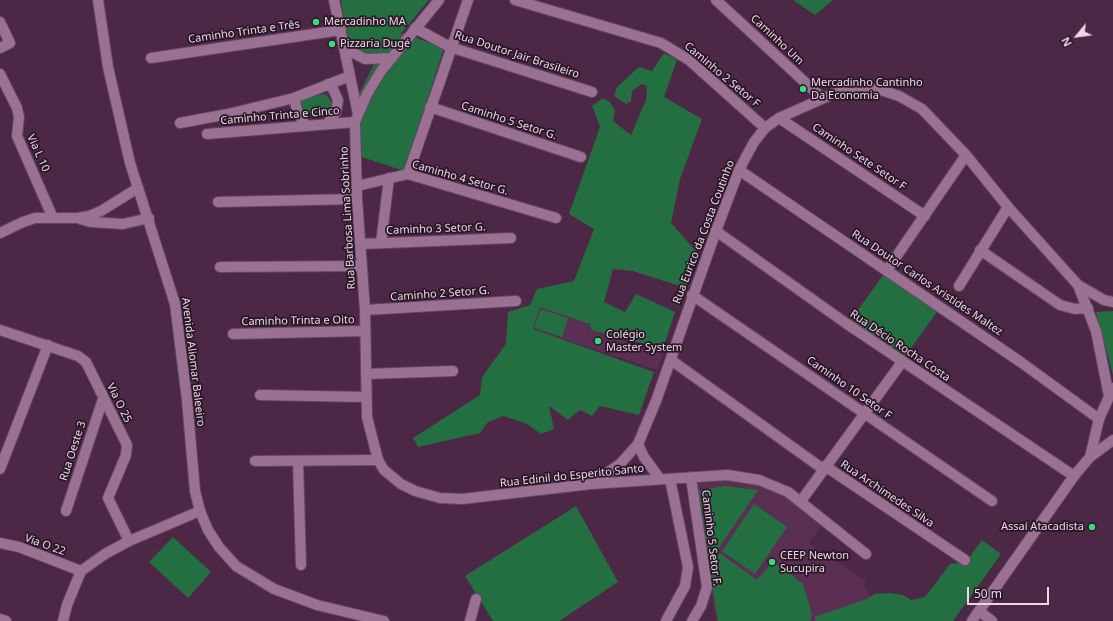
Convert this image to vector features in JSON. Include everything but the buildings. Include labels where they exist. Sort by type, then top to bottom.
[{"type":"street","name":"Avenida Aliomar Baleeiro","points":[[98,0],[108,67],[130,163],[149,218],[175,304],[187,400],[195,491],[200,511],[219,547],[236,566],[253,578],[295,598],[361,618],[384,621]]},
{"type":"street","points":[[334,0],[350,76],[356,118]]},
{"type":"street","name":"Rua Barbosa Lima Sobrinho","points":[[378,460],[367,417],[364,331],[365,310],[357,199],[356,118],[373,83],[391,58],[439,0]]},
{"type":"street","points":[[408,174],[450,48],[468,0]]},
{"type":"street","name":"Caminho 2 Setor F","points":[[515,0],[661,43],[689,60],[765,128]]},
{"type":"street","name":"Caminho Um","points":[[716,0],[822,98]]},
{"type":"street","points":[[0,22],[10,43],[0,48]]},
{"type":"street","name":"Rua Doutor Jair Brasileiro","points":[[415,28],[450,48],[592,92]]},
{"type":"street","name":"Caminho Trinta e Três","points":[[151,58],[341,30]]},
{"type":"street","points":[[344,48],[365,58],[391,58]]},
{"type":"street","name":"Via L 10","points":[[0,74],[17,108],[17,136],[53,218]]},
{"type":"street","points":[[180,123],[228,114],[294,98],[350,76]]},
{"type":"street","points":[[327,124],[336,112],[338,100],[333,89],[328,84]]},
{"type":"street","name":"Rua Eurico da Costa Coutinho","points":[[591,484],[620,464],[638,444],[671,360],[692,295],[739,170],[754,142],[765,128],[779,118],[822,98],[863,89],[882,90],[899,96],[922,109],[966,155],[1008,207],[1078,285],[1104,300],[1113,302]]},
{"type":"street","points":[[294,98],[295,107],[305,124]]},
{"type":"street","name":"Caminho 5 Setor G.","points":[[430,108],[582,157]]},
{"type":"street","name":"Caminho Trinta e Cinco","points":[[207,134],[305,124],[327,124],[356,118]]},
{"type":"street","name":"Caminho Sete Setor F","points":[[779,118],[925,216]]},
{"type":"street","points":[[887,270],[966,155]]},
{"type":"street","name":"Rua Doutor Carlos Aristides Maltez","points":[[739,170],[1022,363],[1099,419]]},
{"type":"street","name":"Caminho 4 Setor G.","points":[[357,186],[408,174],[556,218]]},
{"type":"street","points":[[381,243],[389,178]]},
{"type":"street","points":[[78,218],[101,211],[138,188]]},
{"type":"street","points":[[218,202],[357,199]]},
{"type":"street","points":[[959,286],[1008,207]]},
{"type":"street","points":[[101,211],[100,217],[104,223]]},
{"type":"street","points":[[1,235],[29,220],[78,218],[104,223],[123,224],[149,218]]},
{"type":"street","name":"Rua Décio Rocha Costa","points":[[716,231],[902,362],[1074,476]]},
{"type":"street","name":"Caminho 3 Setor G.","points":[[361,244],[511,238]]},
{"type":"street","points":[[980,250],[1060,304],[1075,309],[1088,308]]},
{"type":"street","points":[[220,267],[361,266]]},
{"type":"street","name":"Rua Eurico da Costa Coutinho","points":[[1078,285],[1096,331],[1112,396],[1099,419],[1090,457]]},
{"type":"street","name":"Caminho 10 Setor F","points":[[692,295],[992,501]]},
{"type":"street","name":"Caminho 2 Setor G.","points":[[365,310],[516,301]]},
{"type":"street","name":"Via O 25","points":[[0,330],[48,345],[82,358],[127,445],[126,455],[108,498],[129,541]]},
{"type":"street","name":"Caminho Trinta e Oito","points":[[232,334],[364,331]]},
{"type":"street","points":[[0,469],[48,345]]},
{"type":"street","name":"Rua Archimedes Silva","points":[[671,360],[824,468],[965,560]]},
{"type":"street","name":"Rua Archimedes Silva","points":[[824,468],[902,362]]},
{"type":"street","points":[[366,374],[453,372]]},
{"type":"street","points":[[260,395],[366,397]]},
{"type":"street","name":"Rua Oeste 3","points":[[66,511],[103,399]]},
{"type":"street","name":"Rua Eurico da Costa Coutinho","points":[[972,621],[1074,476],[1090,457],[1113,440]]},
{"type":"street","points":[[638,444],[644,457],[665,479],[688,567],[685,586],[666,621]]},
{"type":"street","points":[[255,461],[298,462],[378,460]]},
{"type":"street","name":"Rua Edinil do Esperito Santo","points":[[378,460],[384,470],[401,484],[426,496],[440,498],[462,499],[503,496],[591,484],[727,475],[753,478],[788,492],[866,554]]},
{"type":"street","points":[[298,462],[301,565]]},
{"type":"street","points":[[801,501],[824,468]]},
{"type":"street","name":"Caminho 5 Setor F.","points":[[691,478],[707,587],[701,606],[692,621]]},
{"type":"street","points":[[63,621],[67,605],[81,571],[129,541],[200,511]]},
{"type":"street","name":"Via O 22","points":[[0,543],[19,547],[81,571]]},
{"type":"street","points":[[470,621],[476,599]]},
{"type":"street","points":[[979,611],[992,621]]},
{"type":"street","points":[[0,619],[6,621]]},
{"type":"shaded area","name":"Colégio Master System","points":[[540,307],[591,324],[589,329],[663,354],[657,370],[533,329]]},
{"type":"shaded area","name":"CEEP Newton Sucupira","points":[[729,480],[759,485],[801,502],[825,521],[809,543],[866,581],[864,585],[874,602],[817,621],[716,621],[693,484]]},
{"type":"green space","points":[[341,0],[429,0],[399,36],[403,33],[444,48],[404,171],[356,155],[352,108],[374,64],[381,57],[365,55],[355,50],[347,38]]},
{"type":"green space","points":[[793,0],[833,0],[815,15]]},
{"type":"green space","points":[[664,53],[677,60],[664,97],[702,119],[680,179],[671,223],[696,251],[686,288],[633,271],[613,269],[604,302],[625,312],[636,294],[675,312],[663,349],[591,330],[590,324],[540,307],[533,329],[654,372],[639,415],[600,406],[592,416],[580,410],[568,420],[549,406],[554,429],[541,434],[527,424],[503,416],[488,422],[480,433],[418,447],[413,438],[480,395],[482,377],[506,344],[508,312],[530,305],[537,289],[574,281],[594,229],[569,214],[600,127],[592,106],[603,98],[610,102],[615,111],[613,121],[631,135],[646,100],[647,86],[642,84],[632,91],[631,101],[626,104],[614,96],[617,87],[639,67],[652,71]]},
{"type":"green space","points":[[326,94],[331,101],[332,107],[327,115],[303,113],[300,101],[302,97]]},
{"type":"green space","points":[[886,271],[939,309],[901,362],[848,324]]},
{"type":"green space","points":[[541,309],[568,318],[562,337],[534,328]]},
{"type":"green space","points":[[1113,311],[1113,375],[1096,312]]},
{"type":"green space","points":[[724,486],[758,490],[717,551],[757,580],[773,561],[803,584],[812,615],[810,621],[718,621],[698,491]]},
{"type":"green space","points":[[754,504],[787,527],[755,574],[722,551]]},
{"type":"green space","points":[[576,506],[618,582],[559,621],[493,621],[465,576]]},
{"type":"green space","points":[[173,537],[211,572],[188,598],[149,562]]},
{"type":"green space","points":[[982,540],[1001,554],[953,621],[816,621],[814,617],[867,599],[874,594],[890,593],[903,595],[911,600],[925,597],[950,564],[966,562]]},
{"type":"place","name":"Mercadinho MA","points":[[316,22]]},
{"type":"place","name":"Pizzaria Dugé","points":[[332,44]]},
{"type":"place","name":"Mercadinho Cantinho Da Economia","points":[[803,89]]},
{"type":"place","name":"Colégio Master System","points":[[598,341]]},
{"type":"place","name":"Assaí Atacadista","points":[[1092,527]]},
{"type":"place","name":"CEEP Newton Sucupira","points":[[772,562]]}]
